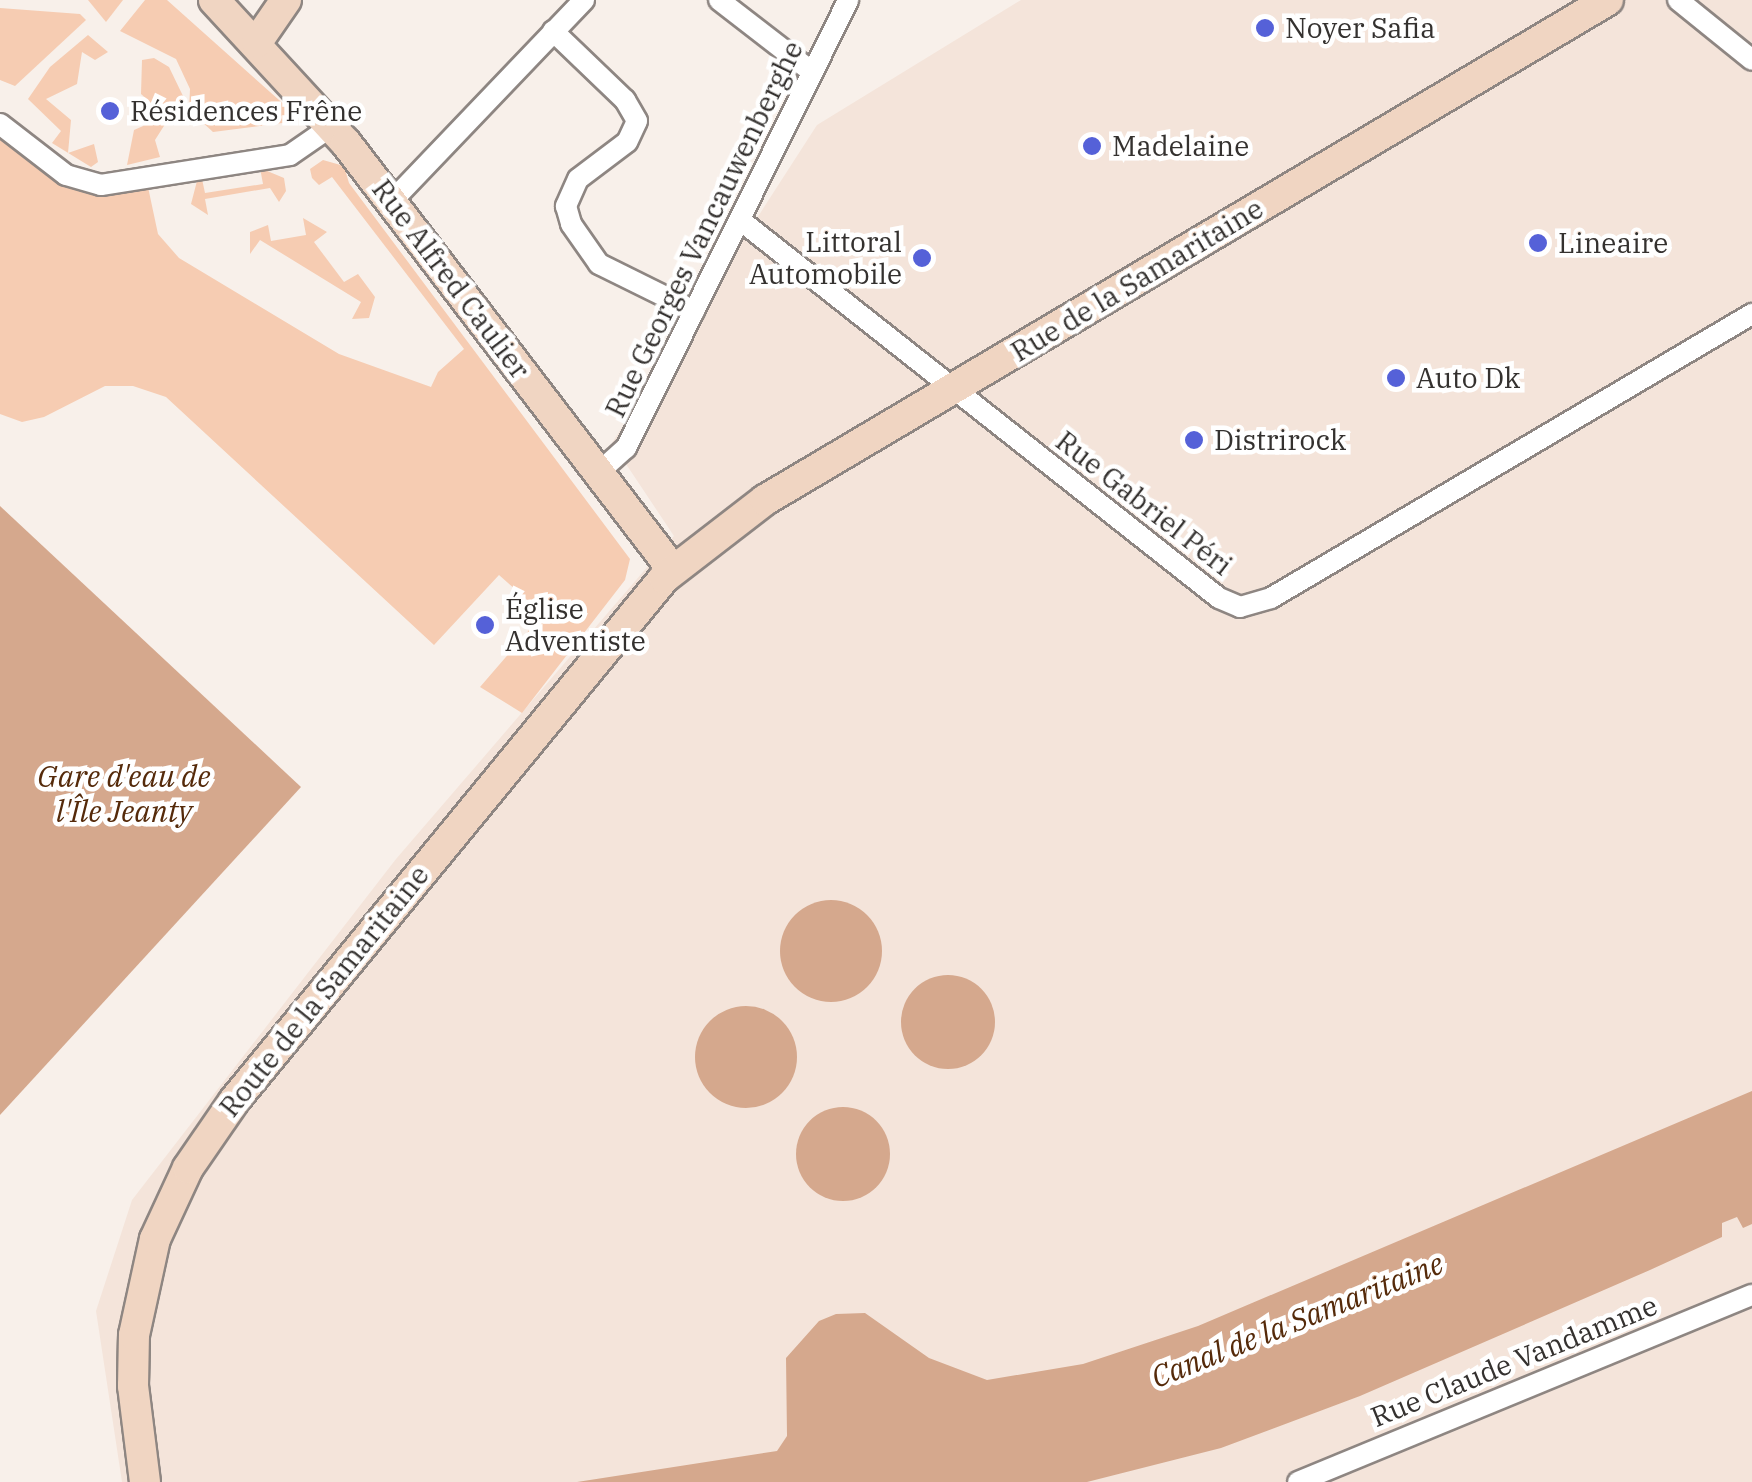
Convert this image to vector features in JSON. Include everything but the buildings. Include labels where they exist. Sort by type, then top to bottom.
[{"type":"street","name":"Rue Alfred Caulier","points":[[214,0],[332,126],[672,570]]},
{"type":"street","points":[[257,42],[286,0]]},
{"type":"street","points":[[392,201],[584,0]]},
{"type":"street","points":[[719,0],[812,72]]},
{"type":"street","name":"Rue Georges Vancauwenberghe","points":[[598,473],[626,448],[848,0]]},
{"type":"street","name":"Rue de la Samaritaine","points":[[672,570],[756,506],[1608,0]]},
{"type":"street","points":[[1678,0],[1752,60]]},
{"type":"street","points":[[553,32],[625,100],[638,121],[627,142],[578,180],[566,206],[571,224],[599,264],[694,311]]},
{"type":"street","points":[[0,124],[66,175],[95,185],[290,155],[332,126]]},
{"type":"street","name":"Rue Gabriel Péri","points":[[740,220],[1219,598],[1247,606],[1272,598],[1752,314]]},
{"type":"street","name":"Route de la Samaritaine","points":[[145,1482],[132,1386],[134,1335],[155,1239],[193,1158],[576,679],[672,570]]},
{"type":"street","name":"Rue Claude Vandamme","points":[[1298,1482],[1752,1294]]},
{"type":"shaded area","points":[[88,0],[123,0],[106,22]]},
{"type":"shaded area","points":[[145,0],[167,0],[288,108],[290,122],[213,132],[189,110],[190,89],[176,59],[120,31]]},
{"type":"shaded area","points":[[1021,0],[1752,0],[1752,1482],[122,1482],[96,1311],[132,1200],[396,859],[674,536],[612,443],[817,125]]},
{"type":"shaded area","points":[[0,8],[80,14],[86,20],[15,86],[0,80]]},
{"type":"shaded area","points":[[88,35],[108,52],[95,60],[82,52],[77,84],[46,99],[71,120],[68,153],[52,143],[61,131],[28,99],[50,67]]},
{"type":"shaded area","points":[[154,58],[169,67],[183,96],[155,140],[160,157],[127,165],[134,130],[166,116],[141,94],[142,60]]},
{"type":"shaded area","points":[[0,139],[75,190],[97,196],[148,187],[158,234],[179,258],[339,354],[431,387],[438,372],[464,349],[332,177],[319,185],[312,178],[310,169],[323,160],[344,166],[349,183],[630,559],[625,580],[522,713],[480,687],[543,614],[499,575],[434,645],[166,397],[133,386],[105,386],[44,417],[22,422],[0,414]]},
{"type":"shaded area","points":[[94,144],[98,162],[91,167],[68,153]]},
{"type":"shaded area","points":[[260,168],[284,178],[286,191],[279,202],[270,188],[205,199],[208,215],[191,204],[197,181],[202,179],[205,193],[263,184]]},
{"type":"shaded area","points":[[303,218],[327,232],[314,242],[344,282],[358,274],[375,297],[369,318],[352,319],[361,302],[260,240],[250,254],[250,232],[268,225],[271,241],[306,235]]},
{"type":"water","name":"Gare d'eau de l'Île Jeanty","points":[[0,506],[301,787],[0,1115]]},
{"type":"water","points":[[831,900],[850,904],[867,915],[878,932],[882,951],[878,970],[867,987],[850,998],[831,1002],[812,998],[795,987],[784,970],[780,951],[784,932],[795,915],[812,904]]},
{"type":"water","points":[[948,975],[966,978],[981,989],[992,1004],[992,1040],[981,1055],[966,1066],[948,1069],[930,1066],[915,1055],[904,1040],[901,1022],[904,1004],[915,989],[930,978]]},
{"type":"water","points":[[746,1006],[765,1010],[782,1021],[793,1038],[797,1057],[793,1076],[782,1093],[765,1104],[746,1108],[727,1104],[710,1093],[699,1076],[695,1057],[699,1038],[710,1021],[727,1010]]},
{"type":"water","name":"Canal de la Samaritaine","points":[[1752,1091],[1752,1224],[1743,1228],[1737,1217],[1722,1223],[1722,1237],[1650,1270],[1360,1396],[1221,1448],[1087,1482],[577,1482],[777,1451],[787,1436],[786,1358],[819,1321],[836,1314],[865,1313],[929,1358],[987,1380],[1083,1364],[1198,1326]]},
{"type":"water","points":[[843,1107],[861,1110],[876,1121],[887,1136],[887,1172],[876,1187],[861,1198],[843,1201],[825,1198],[810,1187],[799,1172],[796,1154],[799,1136],[810,1121],[825,1110]]},
{"type":"place","name":"Noyer Safia","points":[[1265,28]]},
{"type":"place","name":"Résidences Frêne","points":[[110,111]]},
{"type":"place","name":"Madelaine","points":[[1092,146]]},
{"type":"place","name":"Lineaire","points":[[1538,243]]},
{"type":"place","name":"Littoral Automobile","points":[[922,258]]},
{"type":"place","name":"Auto Dk","points":[[1396,378]]},
{"type":"place","name":"Distrirock","points":[[1194,440]]},
{"type":"place","name":"Église Adventiste","points":[[485,625]]}]
